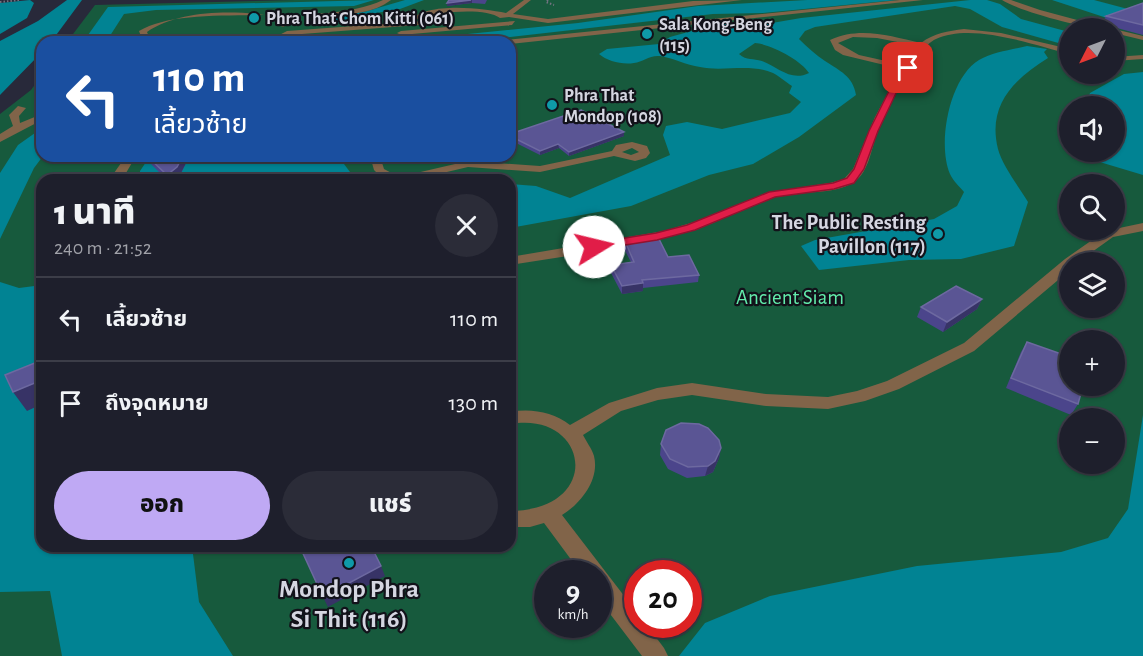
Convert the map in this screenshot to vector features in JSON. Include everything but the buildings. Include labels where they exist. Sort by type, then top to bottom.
[{"type":"lane","points":[[145,36],[143,31],[149,25],[188,15],[242,11],[281,15],[306,11],[367,9],[388,0]]},
{"type":"lane","points":[[281,36],[287,33],[376,28],[506,16],[528,0]]},
{"type":"lane","points":[[376,28],[384,32],[412,33],[739,0]]},
{"type":"lane","points":[[516,41],[920,0]]},
{"type":"lane","points":[[1005,0],[1062,18]]},
{"type":"lane","points":[[411,23],[417,16],[422,15],[484,10],[524,20]]},
{"type":"lane","points":[[281,15],[287,33]]},
{"type":"lane","points":[[466,18],[548,21]]},
{"type":"lane","points":[[516,260],[657,236],[691,227],[773,194],[834,186],[851,181],[859,169],[873,131],[894,89],[922,45],[944,34],[977,32],[1020,39],[1059,49]]},
{"type":"lane","points":[[1125,34],[1143,38]]},
{"type":"lane","points":[[908,68],[854,57],[843,52],[833,42],[847,36],[866,35],[922,45]]},
{"type":"lane","points":[[1125,58],[1143,57]]},
{"type":"lane","points":[[18,127],[14,121],[14,115],[21,108]]},
{"type":"lane","points":[[0,139],[18,127],[36,120]]},
{"type":"lane","points":[[429,174],[468,164],[540,169],[616,153]]},
{"type":"lane","points":[[1085,252],[1110,234],[1143,227]]},
{"type":"lane","points":[[572,433],[615,407],[657,394],[692,389],[766,400],[828,403],[859,397],[893,385],[969,347],[1059,272]]},
{"type":"lane","points":[[516,417],[547,419],[572,433],[583,448],[586,470],[580,488],[566,504],[549,514],[516,518]]},
{"type":"lane","points":[[549,514],[583,560]]},
{"type":"lane","points":[[612,598],[656,656]]},
{"type":"path","points":[[0,2],[20,0]]},
{"type":"green space","name":"Ancient Siam","points":[[295,0],[1143,0],[1143,656],[0,656],[0,114],[31,90],[36,83],[36,162],[516,162],[516,36],[72,36],[95,5]]},
{"type":"water","points":[[30,0],[34,3],[27,18],[0,34],[0,3]]},
{"type":"water","points":[[67,0],[82,0],[55,36],[36,36],[36,58],[0,95],[0,41],[38,21]]},
{"type":"water","points":[[374,0],[354,6],[156,10],[124,14],[110,36],[87,36],[108,7]]},
{"type":"water","points":[[405,0],[424,0],[400,9],[370,14],[373,22],[328,23],[331,13],[364,12]]},
{"type":"water","points":[[807,0],[897,0],[763,13],[713,14],[516,36],[448,36],[578,23],[698,6]]},
{"type":"water","points":[[987,0],[1000,4],[1021,19],[1059,29],[1059,43],[1002,27],[970,9],[955,6],[815,27],[805,31],[799,39],[845,75],[852,83],[856,95],[799,137],[753,164],[709,175],[631,206],[516,227],[516,184],[536,186],[570,198],[670,155],[663,135],[666,126],[687,122],[722,129],[790,113],[801,102],[789,93],[792,86],[775,74],[764,70],[709,68],[660,56],[637,62],[620,63],[599,54],[607,49],[659,44],[670,37],[717,24],[766,24],[801,18]],"holes":[[[755,43],[792,58],[809,73],[790,75],[762,61],[739,54]]]},
{"type":"water","points":[[1052,0],[1094,0],[1143,13],[1107,18]]},
{"type":"water","points":[[1027,46],[1047,49],[1044,52],[1048,58],[1014,84],[1000,106],[996,119],[1000,155],[1028,202],[1014,246],[961,259],[909,260],[819,270],[801,246],[815,240],[934,219],[957,206],[964,192],[950,174],[945,146],[948,112],[953,96],[960,81],[979,60],[996,53]]},
{"type":"water","points":[[1143,72],[1143,175],[1100,162],[1125,162],[1125,96],[1089,96],[1090,93],[1106,84],[1125,84],[1125,74]]},
{"type":"water","points":[[36,132],[36,162],[38,162],[0,239],[0,173],[18,145]]},
{"type":"water","points":[[146,162],[342,162],[352,174],[140,174]]},
{"type":"water","points":[[0,282],[19,288],[36,286],[36,552],[193,552],[199,602],[233,656],[62,656],[50,591],[0,592]]},
{"type":"water","points":[[1143,415],[1143,656],[679,656],[693,638],[702,638],[702,627],[705,623],[770,596],[917,566],[1061,552],[1108,538],[1128,509]]},
{"type":"place","name":"Phra That Chom Kitti (061)","points":[[254,18]]},
{"type":"place","name":"Sala Kong-Beng (115)","points":[[647,34]]},
{"type":"place","name":"Phra That Mondop (108)","points":[[552,105]]},
{"type":"place","name":"The Public Resting Pavillon (117)","points":[[938,234]]},
{"type":"place","name":"Mondop Phra Si Thit (116)","points":[[349,563]]},
{"type":"route","points":[[594,247],[657,236],[691,227],[773,194],[834,186],[851,181],[859,169],[873,131],[894,89],[908,68]]}]
